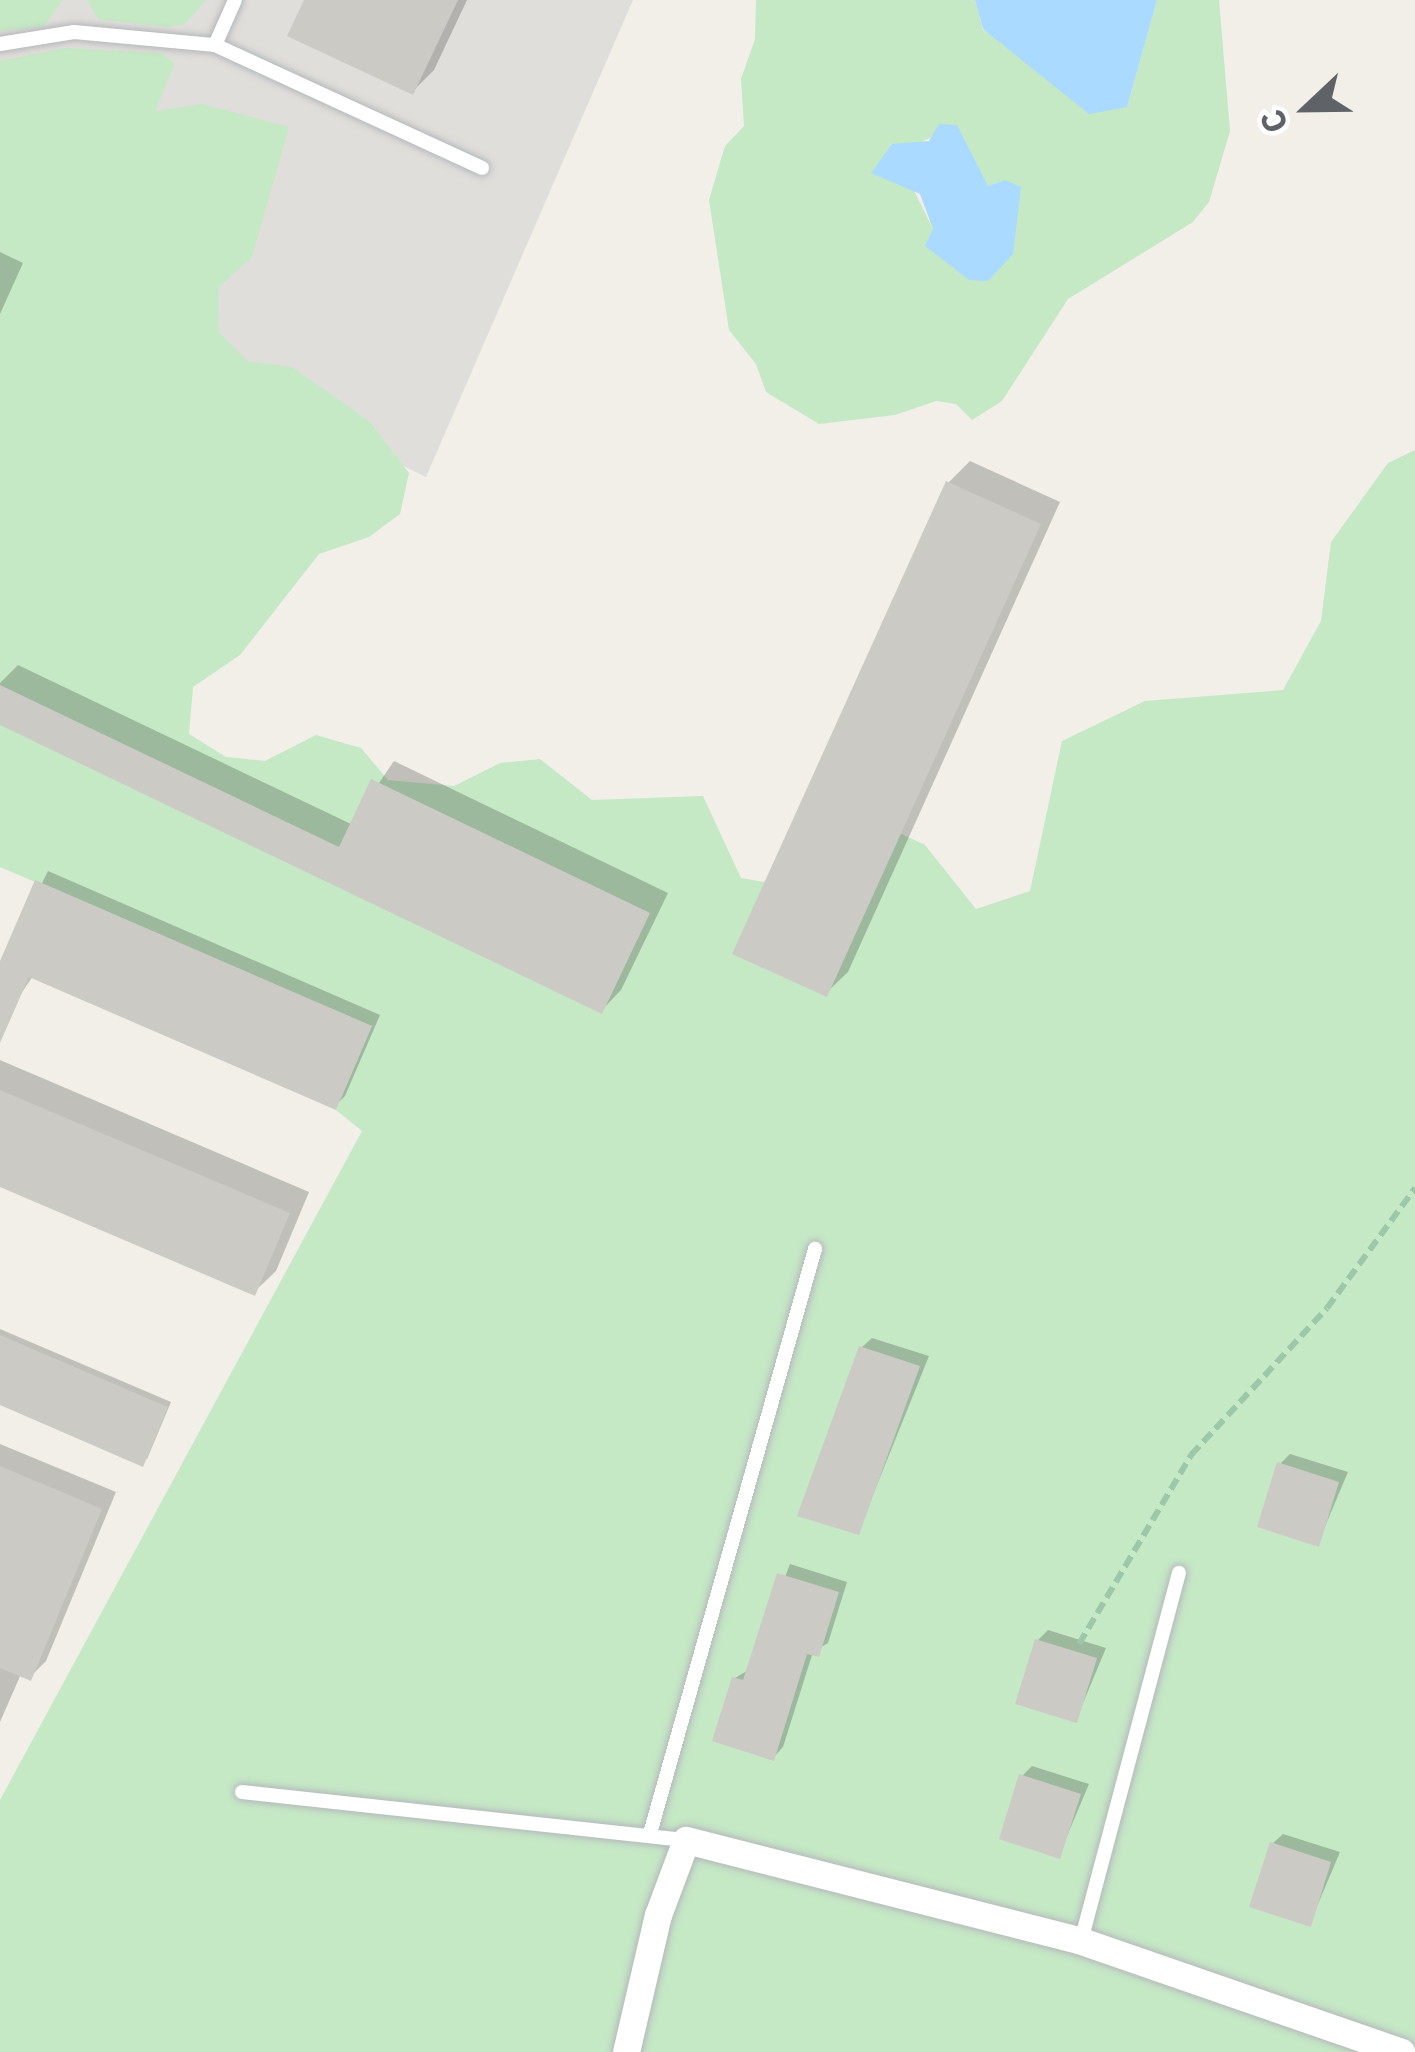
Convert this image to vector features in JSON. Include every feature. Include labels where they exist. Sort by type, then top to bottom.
[{"type":"street","points":[[626,2052],[658,1916],[686,1840],[1081,1940],[1401,2052]]},
{"type":"lane","points":[[215,45],[235,0]]},
{"type":"lane","points":[[0,44],[74,32],[215,45],[482,168]]},
{"type":"lane","points":[[651,1831],[814,1249]]},
{"type":"lane","points":[[1081,1940],[1179,1573]]},
{"type":"lane","points":[[242,1792],[651,1831],[686,1840]]},
{"type":"path","points":[[1079,1644],[1191,1455],[1328,1308],[1415,1188]]},
{"type":"shaded area","points":[[0,0],[633,0],[426,477],[0,270]]},
{"type":"green space","points":[[0,0],[63,0],[43,27],[0,31]]},
{"type":"green space","points":[[87,0],[206,0],[185,24],[166,27],[98,19]]},
{"type":"green space","points":[[756,0],[975,0],[983,30],[1127,107],[1157,0],[1219,0],[1230,131],[1209,202],[1193,222],[1068,299],[1002,401],[972,420],[956,404],[936,401],[895,415],[819,424],[766,392],[756,364],[729,330],[709,200],[725,146],[744,126],[741,79],[755,39]],"holes":[[[957,126],[975,173],[988,186],[1005,180],[933,229],[891,144],[912,146]]]},
{"type":"green space","points":[[65,48],[161,53],[175,63],[155,111],[203,104],[289,127],[252,257],[219,287],[218,331],[247,361],[292,367],[370,422],[409,473],[400,514],[369,537],[319,554],[240,655],[193,687],[189,734],[226,757],[265,761],[316,735],[361,748],[388,780],[454,786],[500,763],[540,759],[592,800],[703,796],[741,878],[764,882],[885,826],[925,845],[976,909],[1030,891],[1062,741],[1145,701],[1283,690],[1321,621],[1331,542],[1388,463],[1415,450],[1415,2052],[0,2052],[0,1800],[362,1131],[336,1110],[372,1026],[0,867],[0,61]]},
{"type":"water","points":[[975,0],[1157,0],[1127,107],[1089,114],[983,29]]},
{"type":"water","points":[[939,124],[957,125],[988,186],[1005,180],[1021,187],[1013,254],[988,281],[969,280],[925,246],[933,229],[920,194],[871,173],[892,144],[929,141]]},
{"type":"building","points":[[304,0],[458,0],[413,95],[287,36]]},
{"type":"building","points":[[946,481],[1041,524],[827,997],[732,954]]},
{"type":"building","points":[[0,685],[339,847],[371,779],[650,913],[602,1014],[0,725]]},
{"type":"building","points":[[35,880],[372,1026],[336,1110],[29,977],[0,1043],[0,961]]},
{"type":"building","points":[[0,1090],[290,1213],[255,1296],[0,1187]]},
{"type":"building","points":[[0,1335],[168,1407],[143,1467],[0,1405]]},
{"type":"building","points":[[859,1346],[920,1366],[859,1535],[797,1516]]},
{"type":"building","points":[[1277,1462],[1339,1482],[1319,1547],[1257,1527]]},
{"type":"building","points":[[0,1466],[102,1509],[31,1681],[0,1668]]},
{"type":"building","points":[[777,1573],[839,1592],[819,1657],[807,1654],[774,1761],[712,1741],[732,1677],[743,1680]]},
{"type":"building","points":[[1035,1639],[1097,1658],[1077,1723],[1015,1704]]},
{"type":"building","points":[[1019,1774],[1081,1794],[1060,1859],[999,1839]]},
{"type":"building","points":[[1270,1842],[1331,1862],[1311,1927],[1249,1907]]}]
